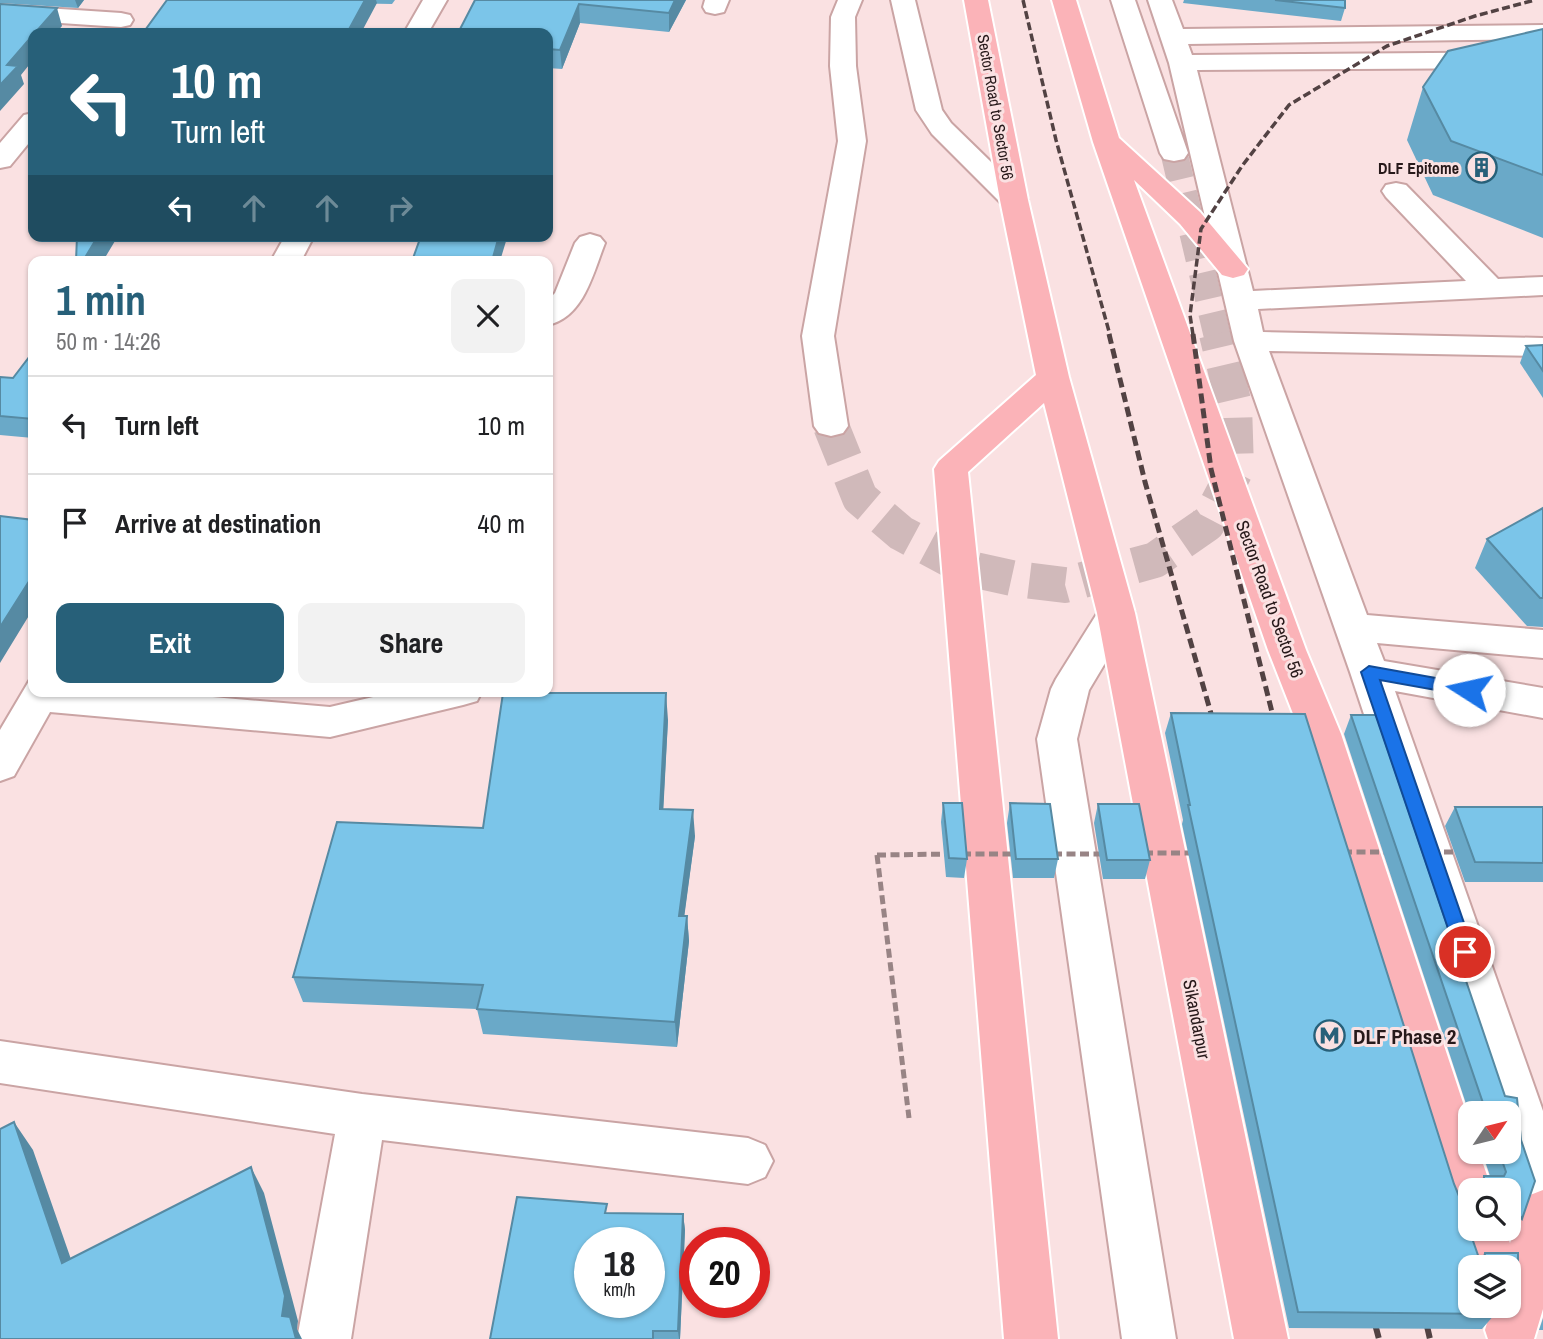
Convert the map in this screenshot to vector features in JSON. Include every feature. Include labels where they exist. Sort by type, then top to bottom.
[{"type":"main road","name":"Sector Road to Sector 56","points":[[976,0],[1013,200],[1053,377],[1115,613]]},
{"type":"main road","name":"Sector Road to Sector 56","points":[[1064,0],[1107,142],[1287,650],[1321,734],[1463,1178]]},
{"type":"main road","points":[[1107,142],[1174,202],[1214,244],[1236,285]]},
{"type":"main road","points":[[1031,1339],[951,469],[1053,377]]},
{"type":"main road","name":"Sikandarpur","points":[[1115,613],[1261,1339]]},
{"type":"main road","points":[[1510,1325],[1543,1214]]},
{"type":"street","points":[[0,12],[115,27],[138,0]]},
{"type":"street","points":[[419,28],[435,0]]},
{"type":"street","points":[[831,426],[818,336],[852,141],[843,66],[844,16],[850,0]]},
{"type":"street","points":[[903,0],[929,110],[941,128],[1013,200]]},
{"type":"street","points":[[1123,0],[1174,153]]},
{"type":"street","points":[[1160,0],[1182,63],[1250,341],[1369,672],[1543,1181]]},
{"type":"street","points":[[1172,37],[1543,32]]},
{"type":"street","points":[[1182,63],[1543,60]]},
{"type":"street","points":[[0,160],[28,127]]},
{"type":"street","points":[[1396,191],[1491,289]]},
{"type":"street","points":[[553,311],[569,297],[590,243]]},
{"type":"street","points":[[1236,285],[1491,289],[1543,286]]},
{"type":"street","points":[[1250,341],[1543,347]]},
{"type":"street","points":[[1115,613],[1070,689],[1056,739],[1149,1339]]},
{"type":"street","points":[[1352,627],[1543,644]]},
{"type":"street","points":[[1369,672],[1543,703]]},
{"type":"street","points":[[0,765],[39,697]]},
{"type":"street","points":[[72,697],[330,722],[437,697]]},
{"type":"street","points":[[0,1062],[362,1116],[748,1161]]},
{"type":"street","points":[[324,1339],[362,1116]]},
{"type":"path","points":[[1342,852],[1397,852]]},
{"type":"path","points":[[1411,852],[1466,852]]},
{"type":"path","points":[[1052,854],[1107,853]]},
{"type":"path","points":[[1135,853],[1203,853]]},
{"type":"path","points":[[909,1118],[877,855],[1024,854]]},
{"type":"building","points":[[167,0],[365,0],[350,28],[147,28]]},
{"type":"building","points":[[475,0],[675,0],[669,13],[579,4],[560,50],[553,49],[553,28],[461,28]]},
{"type":"building","points":[[1275,0],[1345,0],[1345,8]]},
{"type":"building","points":[[0,4],[57,8],[39,28],[28,28],[28,41],[7,65],[18,66],[0,85]]},
{"type":"building","points":[[1543,29],[1543,175],[1451,141],[1423,87],[1448,51]]},
{"type":"building","points":[[77,242],[94,242],[86,256],[76,256]]},
{"type":"building","points":[[419,242],[497,242],[493,256],[414,256]]},
{"type":"building","points":[[1543,345],[1543,371],[1526,346]]},
{"type":"building","points":[[28,358],[28,419],[0,416],[0,377],[13,378]]},
{"type":"building","points":[[1543,508],[1543,598],[1540,598],[1487,539]]},
{"type":"building","points":[[0,516],[28,519],[28,583],[0,627]]},
{"type":"building","points":[[553,693],[666,693],[660,809],[693,810],[679,916],[687,916],[675,1022],[477,1009],[483,985],[293,977],[337,822],[483,828],[502,697],[553,697]]},
{"type":"building","points":[[1171,713],[1305,714],[1458,1194],[1458,1241],[1473,1241],[1478,1255],[1458,1255],[1458,1314],[1298,1312]]},
{"type":"building","points":[[1351,715],[1376,715],[1505,1096],[1517,1098],[1517,1101],[1482,1101]]},
{"type":"building","points":[[943,803],[962,803],[967,859],[949,858]]},
{"type":"building","points":[[1010,803],[1050,804],[1058,859],[1016,859]]},
{"type":"building","points":[[1098,804],[1139,804],[1150,860],[1107,860]]},
{"type":"building","points":[[1455,807],[1543,807],[1543,863],[1475,862]]},
{"type":"building","points":[[14,1122],[62,1263],[251,1167],[285,1296],[282,1316],[290,1317],[296,1339],[0,1339],[0,1129]]},
{"type":"building","points":[[1521,1140],[1535,1181],[1522,1219],[1521,1178],[1484,1178],[1504,1176],[1506,1172],[1503,1164],[1521,1164]]},
{"type":"building","points":[[517,1197],[607,1204],[605,1213],[683,1214],[682,1227],[679,1227],[678,1331],[653,1331],[653,1339],[490,1339]]},
{"type":"building","points":[[1485,1253],[1518,1255],[1485,1255]]},
{"type":"tunnel","points":[[1174,153],[1217,335]]},
{"type":"tunnel","points":[[831,426],[860,498],[901,533],[966,568],[1016,579],[1065,585],[1155,560],[1207,524],[1236,469],[1234,405],[1217,334]]},
{"type":"railway","points":[[1023,0],[1056,140],[1110,335]]},
{"type":"railway","points":[[1193,335],[1190,315],[1201,229],[1242,166],[1289,105],[1387,46],[1475,16],[1535,0]]},
{"type":"railway","points":[[1109,334],[1145,482],[1216,731]]},
{"type":"railway","points":[[1193,334],[1211,469],[1277,732]]},
{"type":"railway","points":[[1371,1309],[1379,1339]]},
{"type":"railway","points":[[1423,1309],[1430,1339]]},
{"type":"place","name":"DLF Epitome","points":[[1482,168]]},
{"type":"place","name":"DLF Phase 2","points":[[1330,1036]]},
{"type":"route","points":[[1465,952],[1369,672],[1469,690]]}]
